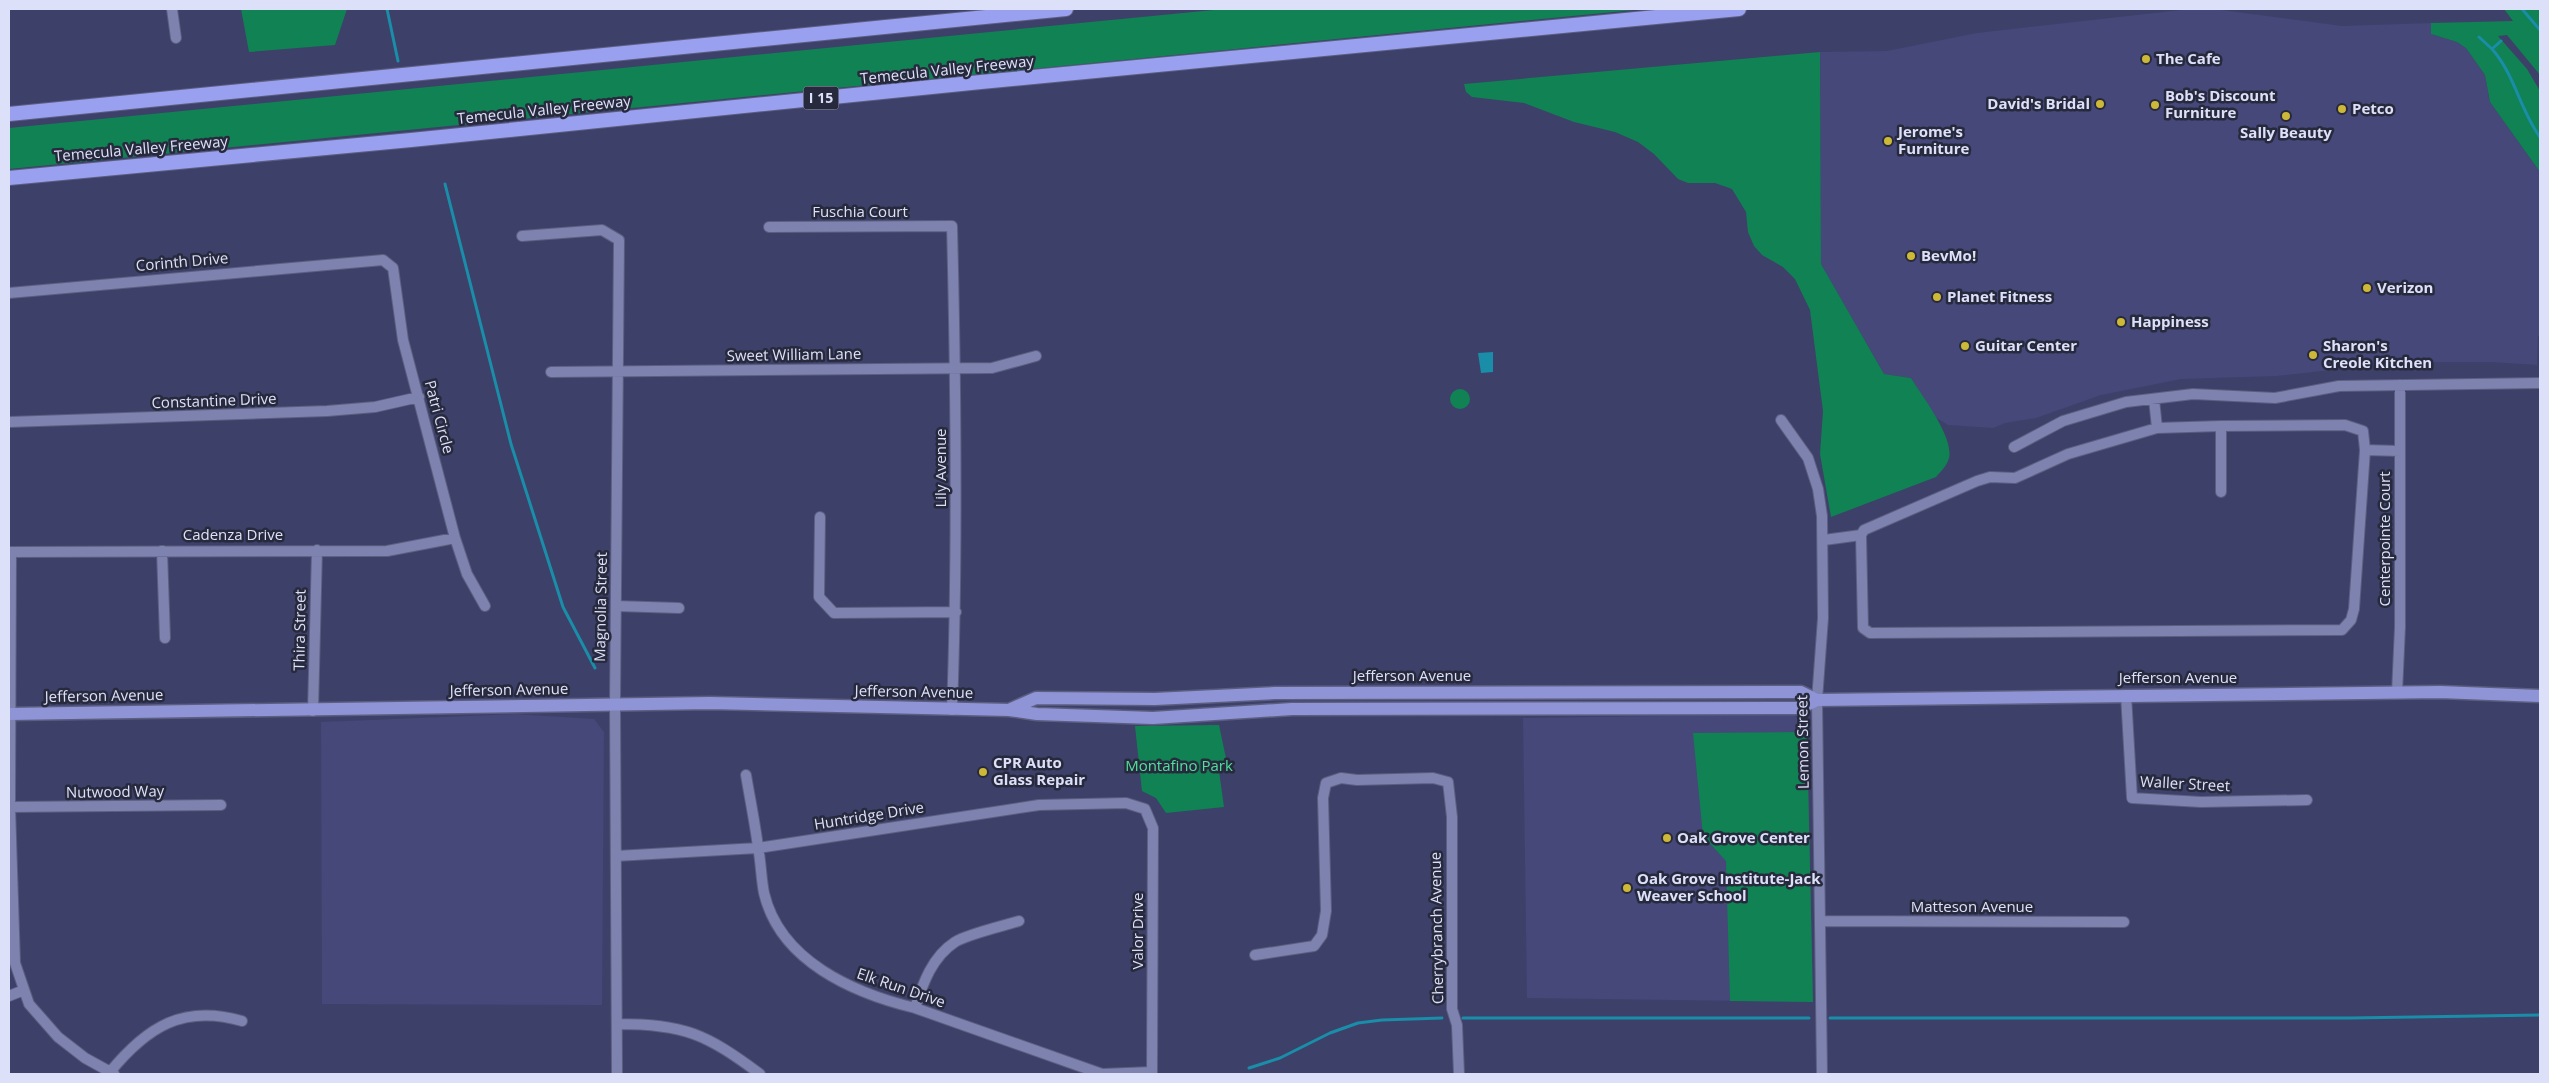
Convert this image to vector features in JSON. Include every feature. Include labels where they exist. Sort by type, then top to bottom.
[{"type":"highway","points":[[9,114],[1066,9]]},
{"type":"highway","name":"Temecula Valley Freeway","points":[[9,178],[1739,9]]},
{"type":"main road","points":[[1292,709],[1322,702],[1431,701],[1445,692]]},
{"type":"main road","name":"Jefferson Avenue","points":[[1009,710],[1036,698],[1155,699],[1275,693],[1801,692],[1816,700]]},
{"type":"main road","name":"Jefferson Avenue","points":[[10,714],[313,711],[710,703],[1009,710],[1037,714],[1154,718],[1292,709],[1800,708],[1816,700],[2126,694],[2440,692],[2540,696]]},
{"type":"street","points":[[172,9],[176,38]]},
{"type":"street","name":"Fuschia Court","points":[[769,227],[952,226]]},
{"type":"street","name":"Lily Avenue","points":[[952,226],[955,368],[956,612],[952,710]]},
{"type":"street","name":"Magnolia Street","points":[[522,236],[602,230],[619,240],[615,704],[617,1074]]},
{"type":"street","name":"Patri Circle","points":[[358,261],[382,260],[393,268],[403,340],[455,538],[467,574],[485,606]]},
{"type":"street","name":"Corinth Drive","points":[[9,293],[358,261]]},
{"type":"street","name":"Sweet William Lane","points":[[551,372],[992,368],[1036,356]]},
{"type":"street","points":[[2014,447],[2063,421],[2126,402],[2193,394],[2275,398],[2339,386],[2540,383]]},
{"type":"street","name":"Centerpointe Court","points":[[2397,693],[2400,626],[2400,385]]},
{"type":"street","name":"Constantine Drive","points":[[9,422],[327,411],[375,406],[419,397]]},
{"type":"street","points":[[2154,399],[2157,428]]},
{"type":"street","name":"Lemon Street","points":[[1781,420],[1808,458],[1818,489],[1824,540],[1823,618],[1816,700],[1822,1074]]},
{"type":"street","points":[[2221,426],[2221,492]]},
{"type":"street","points":[[2221,426],[2345,426],[2363,431],[2365,450],[2354,609],[2351,620],[2342,630],[1870,633],[1863,628],[1861,622],[1861,535],[1864,530],[1977,481],[1990,477],[2015,478],[2068,454],[2157,428],[2221,426]]},
{"type":"street","points":[[2365,450],[2400,451]]},
{"type":"street","points":[[820,517],[819,597],[834,613],[956,612]]},
{"type":"street","points":[[1824,540],[1861,535]]},
{"type":"street","name":"Cadenza Drive","points":[[10,552],[387,551],[455,538]]},
{"type":"street","name":"Thira Street","points":[[313,711],[317,550]]},
{"type":"street","points":[[162,551],[165,638]]},
{"type":"street","points":[[10,552],[9,807],[15,962],[29,1004],[58,1037],[85,1058],[112,1073],[142,1037],[171,1022],[192,1014],[219,1014],[242,1021]]},
{"type":"street","points":[[616,606],[679,608]]},
{"type":"street","name":"Waller Street","points":[[2126,694],[2132,798],[2201,802],[2307,800]]},
{"type":"street","name":"Elk Run Drive","points":[[746,775],[764,894],[779,928],[804,957],[841,982],[886,1001],[915,1008],[1017,1046],[1102,1074],[1152,1073]]},
{"type":"street","name":"Cherrybranch Avenue","points":[[1254,955],[1314,946],[1322,936],[1326,911],[1323,798],[1326,783],[1341,778],[1357,780],[1433,778],[1448,782],[1452,817],[1452,1009],[1457,1025],[1459,1074]]},
{"type":"street","name":"Huntridge Drive","points":[[616,856],[758,848],[1002,809],[1039,805],[1126,802]]},
{"type":"street","name":"Valor Drive","points":[[1126,802],[1145,809],[1153,828],[1152,1073]]},
{"type":"street","name":"Nutwood Way","points":[[9,807],[221,804]]},
{"type":"street","points":[[915,1008],[924,982],[935,961],[956,942],[1019,921]]},
{"type":"street","name":"Matteson Avenue","points":[[1820,921],[2124,922]]},
{"type":"street","points":[[9,996],[24,990]]},
{"type":"street","points":[[617,1024],[656,1024],[702,1036],[728,1051],[760,1074]]},
{"type":"shaded area","points":[[2190,9],[2214,9],[2342,26],[2431,23],[2431,34],[2457,42],[2466,48],[2485,75],[2490,102],[2540,172],[2540,336],[2538,336],[2537,365],[2492,362],[2427,362],[2375,365],[2277,376],[2181,379],[2101,395],[2036,418],[2005,423],[1993,428],[1948,425],[1935,417],[1911,378],[1884,374],[1821,264],[1820,52],[1887,51],[1977,33]]},
{"type":"shaded area","points":[[1493,352],[1493,372],[1481,373],[1478,353]]},
{"type":"shaded area","points":[[515,714],[594,719],[604,732],[602,1005],[322,1004],[321,722]]},
{"type":"shaded area","name":"Oak Grove Center","points":[[1794,714],[1807,732],[1813,1002],[1527,998],[1523,718]]},
{"type":"green space","points":[[241,9],[347,9],[335,45],[249,52]]},
{"type":"green space","points":[[1224,9],[1644,9],[9,169],[9,128]]},
{"type":"green space","points":[[2504,9],[2540,9],[2540,75],[2507,35],[2498,36],[2527,69],[2540,91],[2540,172],[2490,102],[2485,75],[2466,48],[2457,42],[2431,34],[2431,23],[2513,21]]},
{"type":"green space","points":[[1820,52],[1821,264],[1884,374],[1911,378],[1942,428],[1949,449],[1947,464],[1936,477],[1831,517],[1820,454],[1823,411],[1810,310],[1795,279],[1783,267],[1762,255],[1754,246],[1748,232],[1746,212],[1732,189],[1715,183],[1688,183],[1678,179],[1654,154],[1638,142],[1615,132],[1574,122],[1524,103],[1472,97],[1466,92],[1464,84]]},
{"type":"green space","points":[[1460,389],[1467,392],[1470,399],[1467,406],[1460,409],[1453,406],[1450,399],[1453,392]]},
{"type":"green space","name":"Montafino Park","points":[[1219,725],[1227,763],[1218,764],[1224,807],[1166,813],[1156,798],[1142,791],[1135,726]]},
{"type":"green space","points":[[1807,732],[1813,1002],[1730,1001],[1726,861],[1703,836],[1693,733]]},
{"type":"waterway","points":[[387,9],[398,61]]},
{"type":"waterway","points":[[2522,9],[2540,30]]},
{"type":"waterway","points":[[2479,37],[2492,49],[2501,41]]},
{"type":"waterway","points":[[2492,49],[2500,59],[2527,116],[2540,137]]},
{"type":"waterway","points":[[445,184],[511,444],[563,607],[595,668]]},
{"type":"waterway","points":[[1830,1018],[2351,1018],[2540,1015]]},
{"type":"waterway","points":[[1249,1068],[1280,1058],[1330,1033],[1358,1023],[1382,1020],[1442,1018]]},
{"type":"waterway","points":[[1463,1018],[1809,1018]]},
{"type":"place","name":"The Cafe","points":[[2146,59]]},
{"type":"place","name":"David's Bridal","points":[[2100,104]]},
{"type":"place","name":"Bob's Discount Furniture","points":[[2155,105]]},
{"type":"place","name":"Petco","points":[[2342,109]]},
{"type":"place","name":"Sally Beauty","points":[[2286,116]]},
{"type":"place","name":"Jerome's Furniture","points":[[1888,141]]},
{"type":"place","name":"BevMo!","points":[[1911,256]]},
{"type":"place","name":"Verizon","points":[[2367,288]]},
{"type":"place","name":"Planet Fitness","points":[[1937,297]]},
{"type":"place","name":"Happiness","points":[[2121,322]]},
{"type":"place","name":"Guitar Center","points":[[1965,346]]},
{"type":"place","name":"Sharon's Creole Kitchen","points":[[2313,355]]},
{"type":"place","name":"CPR Auto Glass Repair","points":[[983,772]]},
{"type":"place","name":"Oak Grove Center","points":[[1667,838]]},
{"type":"place","name":"Oak Grove Institute-Jack Weaver School","points":[[1627,888]]}]
